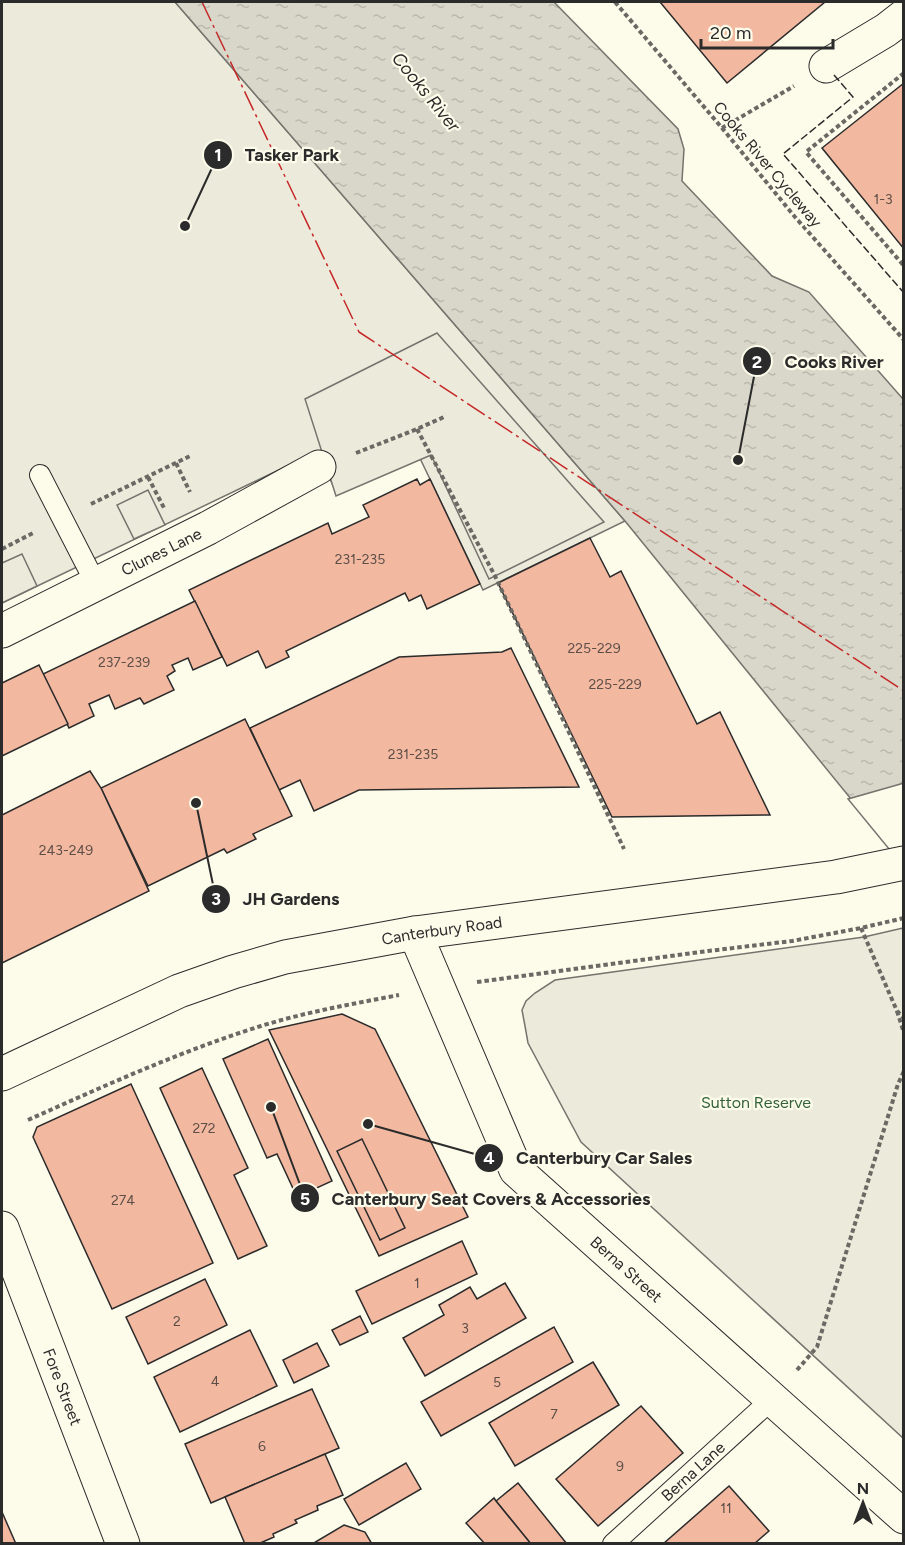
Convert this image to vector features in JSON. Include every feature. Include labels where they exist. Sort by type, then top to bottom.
[{"type":"main road","points":[[826,66],[886,30],[898,20]]},
{"type":"main road","name":"Clunes Lane","points":[[2,631],[208,528],[319,467]]},
{"type":"main road","name":"Canterbury Road","points":[[2,1074],[179,991],[285,957],[415,933],[836,877],[903,863]]},
{"type":"main road","name":"Berna Street","points":[[415,933],[516,1170],[903,1517]]},
{"type":"main road","name":"Fore Street","points":[[2,1228],[123,1544]]},
{"type":"lane","points":[[40,475],[96,584]]},
{"type":"lane","name":"Berna Lane","points":[[612,1544],[772,1399]]},
{"type":"path","name":"Cooks River Cycleway","points":[[615,2],[795,217],[903,340]]},
{"type":"path","points":[[903,73],[806,152],[903,266]]},
{"type":"path","points":[[722,128],[796,84]]},
{"type":"path","points":[[319,467],[444,417]]},
{"type":"path","points":[[417,429],[495,576],[624,849]]},
{"type":"path","points":[[2,549],[190,456]]},
{"type":"path","points":[[512,976],[792,941],[903,918]]},
{"type":"path","points":[[861,928],[903,1023]]},
{"type":"path","points":[[28,1120],[121,1078],[214,1042],[272,1023],[334,1007],[375,1000]]},
{"type":"path","points":[[897,1011],[903,1018]]},
{"type":"path","points":[[897,1011],[903,1033]]},
{"type":"path","points":[[772,1399],[817,1347],[897,1084],[903,1071]]},
{"type":"green space","points":[[2,2],[175,2],[625,521],[483,590],[416,450],[334,487],[316,452],[2,603]]},
{"type":"green space","name":"Sutton Reserve","points":[[904,928],[903,1438],[581,1142],[528,1043],[522,1010],[526,1001],[555,980],[864,937]]},
{"type":"shaded area","points":[[437,333],[604,522],[489,579],[431,455],[336,496],[305,399]]},
{"type":"shaded area","points":[[148,490],[165,525],[134,539],[117,505]]},
{"type":"shaded area","points":[[22,554],[37,586],[2,603],[2,563]]},
{"type":"water","name":"Cooks River","points":[[175,2],[554,2],[678,129],[684,149],[682,181],[772,276],[809,292],[903,399],[903,863],[625,521]]},
{"type":"pier","points":[[904,783],[903,866],[848,799]]},
{"type":"building","points":[[660,2],[825,2],[727,83]]},
{"type":"building","points":[[904,83],[904,249],[822,148]]},
{"type":"building","points":[[417,479],[420,485],[430,479],[480,584],[427,609],[421,595],[409,601],[405,593],[286,651],[289,657],[266,668],[258,651],[227,666],[189,590],[328,523],[332,534],[369,517],[363,505]]},
{"type":"building","points":[[590,538],[610,577],[621,571],[697,724],[720,712],[770,815],[612,817],[498,583]]},
{"type":"building","points":[[195,601],[222,657],[193,670],[188,658],[172,665],[175,671],[167,676],[174,690],[144,704],[140,698],[115,709],[109,695],[89,704],[94,716],[69,728],[43,674]]},
{"type":"building","points":[[511,648],[579,787],[359,790],[314,811],[300,780],[279,790],[250,728],[399,657],[502,652]]},
{"type":"building","points":[[39,665],[68,724],[2,756],[2,683]]},
{"type":"building","points":[[245,719],[292,816],[253,834],[256,839],[227,853],[224,849],[148,886],[101,788]]},
{"type":"building","points":[[90,771],[101,788],[149,891],[2,963],[2,815]]},
{"type":"building","points":[[342,1014],[375,1029],[468,1217],[379,1256],[269,1030]]},
{"type":"building","points":[[268,1039],[332,1181],[297,1197],[277,1154],[267,1158],[223,1059]]},
{"type":"building","points":[[202,1068],[248,1168],[234,1175],[267,1246],[238,1259],[160,1088]]},
{"type":"building","points":[[131,1084],[213,1263],[112,1309],[33,1137],[37,1127]]},
{"type":"building","points":[[362,1139],[405,1228],[380,1240],[337,1151]]},
{"type":"building","points":[[462,1241],[477,1274],[372,1324],[356,1291]]},
{"type":"building","points":[[205,1279],[227,1325],[148,1364],[126,1317]]},
{"type":"building","points":[[505,1283],[526,1318],[425,1376],[403,1338],[444,1315],[439,1305],[470,1287],[477,1299]]},
{"type":"building","points":[[360,1316],[368,1332],[340,1345],[332,1330]]},
{"type":"building","points":[[554,1327],[573,1362],[441,1436],[421,1402]]},
{"type":"building","points":[[250,1330],[277,1386],[180,1432],[154,1377]]},
{"type":"building","points":[[317,1343],[329,1366],[294,1383],[283,1360]]},
{"type":"building","points":[[593,1362],[619,1405],[515,1466],[489,1423]]},
{"type":"building","points":[[312,1389],[339,1448],[211,1503],[185,1444]]},
{"type":"building","points":[[641,1406],[683,1453],[598,1526],[556,1479]]},
{"type":"building","points":[[325,1454],[343,1495],[317,1506],[318,1510],[295,1520],[297,1523],[273,1534],[274,1537],[258,1544],[245,1544],[225,1497]]},
{"type":"building","points":[[406,1463],[421,1489],[359,1525],[344,1499]]},
{"type":"building","points":[[518,1483],[567,1544],[531,1544],[496,1501]]},
{"type":"building","points":[[729,1486],[769,1531],[754,1544],[663,1544]]},
{"type":"building","points":[[494,1498],[531,1544],[485,1544],[466,1523]]},
{"type":"building","points":[[2,1512],[16,1544],[2,1544]]},
{"type":"building","points":[[344,1525],[365,1532],[372,1544],[312,1544]]},
{"type":"fence","points":[[834,75],[853,97],[783,154],[904,293]]},
{"type":"power","points":[[202,2],[359,332],[904,691]]},
{"type":"place","name":"Tasker Park","points":[[185,226]]},
{"type":"place","name":"Cooks River","points":[[738,460]]},
{"type":"place","name":"JH Gardens","points":[[196,803]]},
{"type":"place","name":"Canterbury Seat Covers & Accessories","points":[[271,1107]]},
{"type":"place","name":"Canterbury Car Sales","points":[[368,1124]]}]
